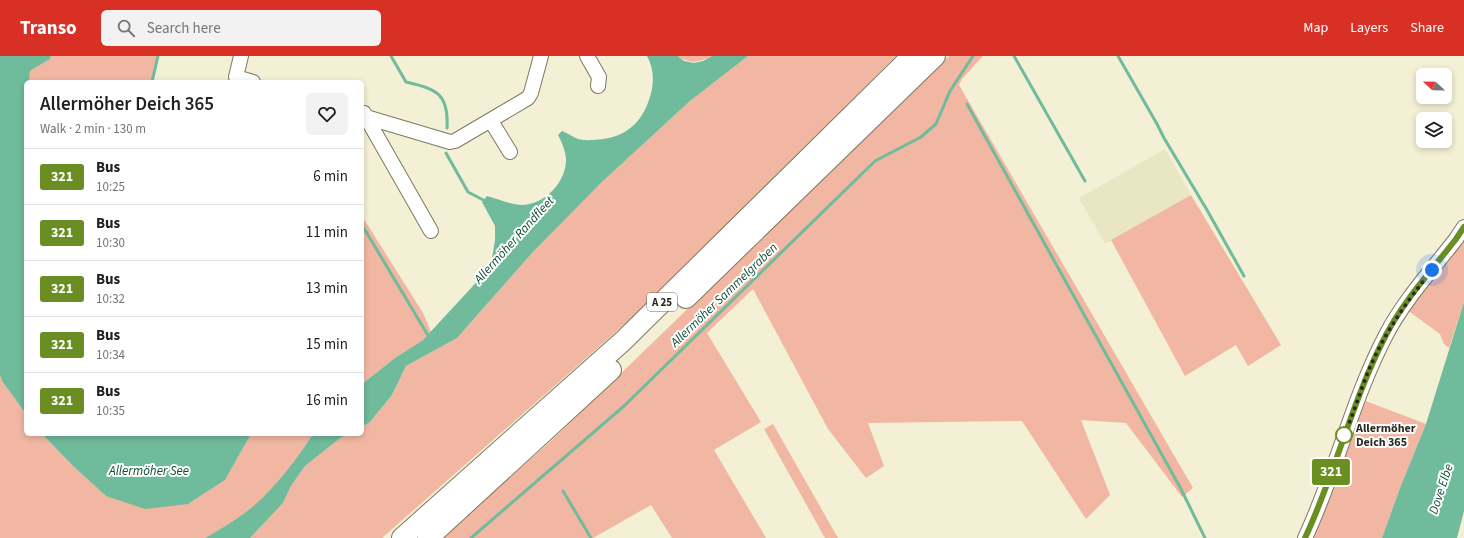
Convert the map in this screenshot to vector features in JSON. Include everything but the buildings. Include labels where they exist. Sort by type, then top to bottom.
[{"type":"highway","name":"A 25","points":[[402,538],[623,341],[912,56]]},
{"type":"highway","name":"A 25","points":[[428,538],[633,350],[935,56]]},
{"type":"street","points":[[235,80],[241,56]]},
{"type":"street","points":[[364,115],[450,142],[455,141],[528,98],[531,93],[541,56]]},
{"type":"street","points":[[587,56],[599,77],[598,86]]},
{"type":"street","points":[[364,115],[431,231]]},
{"type":"street","points":[[491,121],[510,152]]},
{"type":"street","points":[[1305,538],[1316,515],[1356,402],[1386,333],[1401,310],[1464,227]]},
{"type":"shaded area","points":[[51,56],[159,56],[153,80],[29,80],[30,71],[50,59]]},
{"type":"shaded area","points":[[678,56],[712,56],[703,60],[691,62]]},
{"type":"shaded area","points":[[748,56],[896,56],[636,314],[382,538],[250,538],[283,503],[291,486],[305,466],[339,439],[345,436],[364,436],[364,426],[370,422],[392,395],[406,366],[457,338],[532,253],[603,181],[690,101]]},
{"type":"shaded area","points":[[949,56],[983,56],[962,79],[959,85],[1193,488],[1182,497],[1126,423],[1081,420],[1110,495],[1086,519],[1022,421],[868,423],[884,466],[866,478],[828,429],[753,289],[707,333],[761,422],[714,450],[766,538],[672,538],[651,505],[593,538],[441,538],[551,441]]},
{"type":"shaded area","points":[[1165,149],[1191,195],[1105,244],[1079,198]]},
{"type":"shaded area","points":[[1191,195],[1281,345],[1248,366],[1236,345],[1185,376],[1111,240]]},
{"type":"shaded area","points":[[364,219],[423,313],[431,332],[423,340],[395,358],[364,382]]},
{"type":"shaded area","points":[[1464,237],[1464,302],[1449,348],[1444,344],[1440,334],[1407,310]]},
{"type":"shaded area","points":[[0,375],[2,381],[24,411],[24,436],[44,436],[73,466],[106,496],[188,504],[225,480],[250,436],[312,436],[289,468],[255,505],[227,525],[205,538],[0,538]]},
{"type":"shaded area","points":[[1363,400],[1426,424],[1400,488],[1382,538],[1311,538]]},
{"type":"shaded area","points":[[773,424],[838,538],[825,538],[764,429]]},
{"type":"water","points":[[0,56],[51,56],[50,59],[30,71],[29,80],[24,80],[24,411],[2,381],[0,375]]},
{"type":"water","name":"Allermöher Randfleet","points":[[647,56],[678,56],[684,61],[694,63],[703,61],[712,56],[748,56],[690,101],[603,181],[532,253],[457,338],[406,366],[392,395],[370,422],[364,426],[364,382],[395,358],[423,340],[484,274],[492,258],[495,240],[495,226],[482,202],[487,196],[518,205],[531,204],[547,196],[554,190],[563,175],[565,167],[565,152],[558,135],[562,131],[578,139],[594,140],[619,135],[632,127],[646,108],[652,89],[653,78],[650,61]]},
{"type":"water","name":"Dove Elbe","points":[[1464,302],[1464,511],[1457,538],[1382,538],[1400,488],[1426,424]]},
{"type":"water","name":"Allermöher See","points":[[44,436],[250,436],[225,480],[188,504],[145,509],[106,496],[73,466]]},
{"type":"water","points":[[312,436],[345,436],[305,466],[291,486],[283,503],[250,538],[205,538],[227,525],[255,505],[289,468]]},
{"type":"waterway","points":[[152,80],[158,56]]},
{"type":"waterway","points":[[391,56],[406,82],[433,90],[443,100],[446,107],[447,128]]},
{"type":"waterway","name":"Allermöher Sammelgraben","points":[[471,538],[624,406],[875,161],[921,137],[936,124],[950,91],[973,56]]},
{"type":"waterway","points":[[1014,56],[1085,181]]},
{"type":"waterway","points":[[1118,56],[1244,276]]},
{"type":"waterway","points":[[967,104],[1181,489],[1205,538]]},
{"type":"waterway","points":[[446,153],[468,192],[487,202]]},
{"type":"waterway","points":[[364,228],[429,337]]},
{"type":"waterway","points":[[563,491],[591,538]]},
{"type":"bus line","name":"321","points":[[1305,538],[1316,515],[1356,402],[1386,333],[1415,290],[1464,227]]},
{"type":"place","name":"Allermöher Deich 365","points":[[1344,435]]},
{"type":"route","points":[[1344,435],[1356,402],[1386,333],[1415,290],[1432,270]]}]
